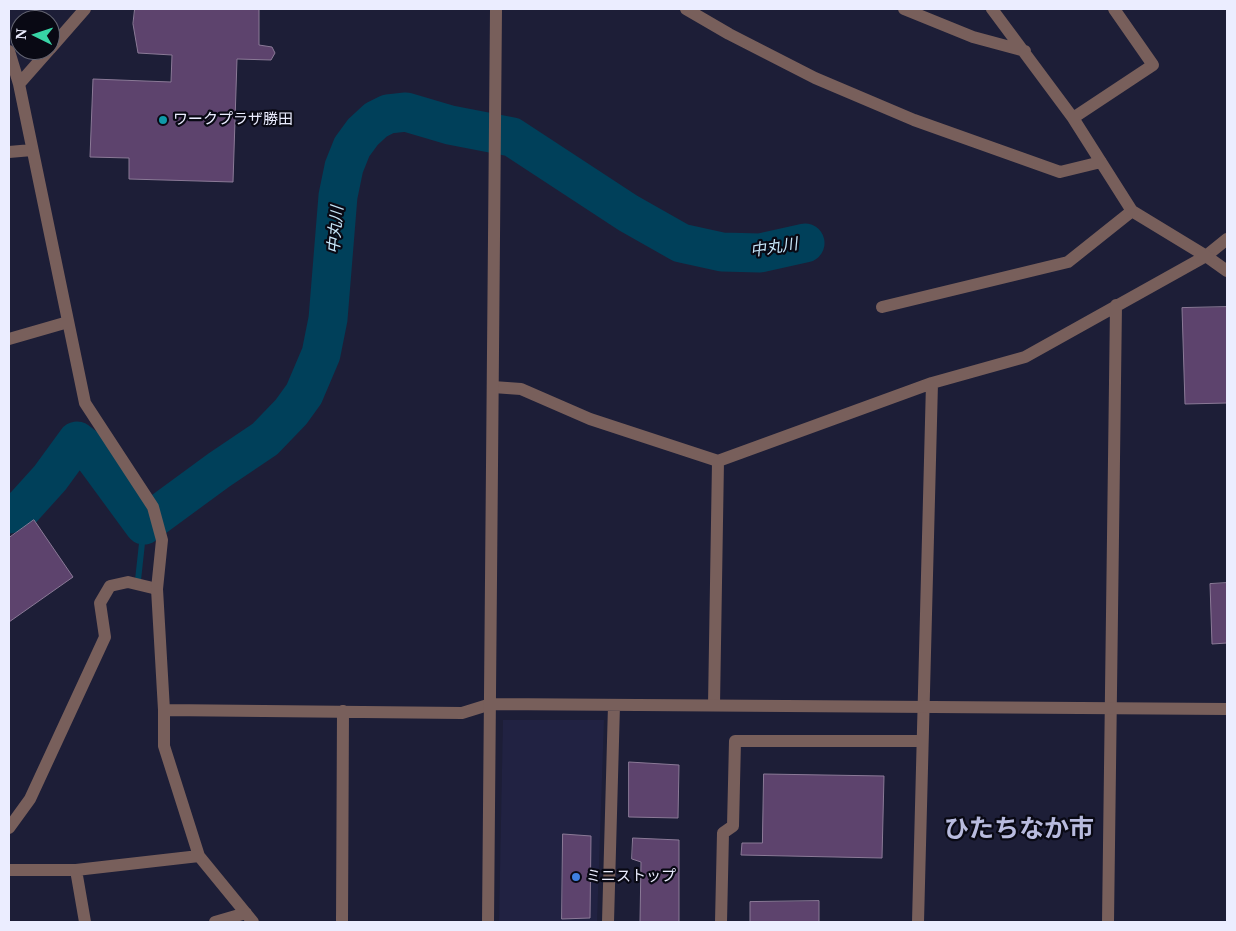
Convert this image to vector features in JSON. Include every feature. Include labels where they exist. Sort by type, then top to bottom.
[{"type":"street","points":[[60,37],[85,9]]},
{"type":"street","points":[[488,922],[496,9]]},
{"type":"street","points":[[686,9],[729,34],[815,78],[914,120],[1060,172],[1101,162]]},
{"type":"street","points":[[904,9],[973,37],[1025,51]]},
{"type":"street","points":[[992,9],[1073,118],[1132,211],[1227,271]]},
{"type":"street","points":[[1073,118],[1153,65],[1114,9]]},
{"type":"street","points":[[9,51],[20,84],[84,403],[153,508],[162,540],[157,589],[164,710],[164,746],[199,856],[249,918]]},
{"type":"street","points":[[20,84],[40,60]]},
{"type":"street","points":[[9,152],[32,150]]},
{"type":"street","points":[[882,307],[1068,262],[1132,211]]},
{"type":"street","points":[[493,387],[521,389],[590,419],[718,461],[932,383],[1025,357],[1206,256],[1227,240]]},
{"type":"street","points":[[1108,922],[1116,305]]},
{"type":"street","points":[[9,340],[68,322]]},
{"type":"street","points":[[918,922],[932,383]]},
{"type":"street","points":[[714,705],[718,461]]},
{"type":"street","points":[[9,828],[30,799],[105,637],[100,603],[110,586],[128,582],[157,589]]},
{"type":"street","points":[[164,710],[462,713],[491,704],[1227,709]]},
{"type":"street","points":[[608,922],[614,705]]},
{"type":"street","points":[[342,922],[344,711]]},
{"type":"street","points":[[721,922],[722,832],[733,826],[735,741],[922,741]]},
{"type":"street","points":[[9,870],[76,870],[199,856]]},
{"type":"street","points":[[76,870],[85,922]]},
{"type":"street","points":[[215,922],[249,918]]},
{"type":"shaded area","points":[[503,720],[604,720],[597,922],[499,922]]},
{"type":"building","name":"ワークプラザ勝田","points":[[135,9],[259,9],[259,45],[272,47],[275,53],[271,60],[237,59],[233,182],[129,179],[129,158],[90,157],[93,79],[171,82],[172,55],[138,53],[133,24]]},
{"type":"building","points":[[1227,307],[1227,403],[1185,404],[1182,308]]},
{"type":"building","points":[[34,520],[73,577],[9,622],[9,538]]},
{"type":"building","points":[[1227,583],[1227,643],[1212,644],[1210,584]]},
{"type":"building","points":[[629,762],[679,765],[678,818],[629,817]]},
{"type":"building","points":[[764,774],[884,776],[882,858],[741,855],[742,843],[762,843]]},
{"type":"building","name":"ミニストップ","points":[[563,834],[591,836],[590,918],[562,919]]},
{"type":"building","points":[[633,838],[679,840],[679,922],[640,922],[641,862],[632,859]]},
{"type":"building","points":[[819,901],[819,922],[750,922],[750,902]]},
{"type":"waterway","name":"中丸川","points":[[9,514],[22,509],[50,478],[77,441],[89,450],[144,525],[265,439],[291,412],[304,394],[321,354],[328,319],[338,196],[344,167],[352,147],[363,132],[376,120],[388,114],[406,112],[450,125],[512,137],[628,213],[681,243],[722,252],[760,253],[805,243]]},
{"type":"waterway","points":[[138,580],[144,525]]},
{"type":"place","name":"ワークプラザ勝田","points":[[163,120]]},
{"type":"place","name":"ミニストップ","points":[[576,877]]},
{"type":"district","name":"ひたちなか市","points":[[1019,830]]}]
